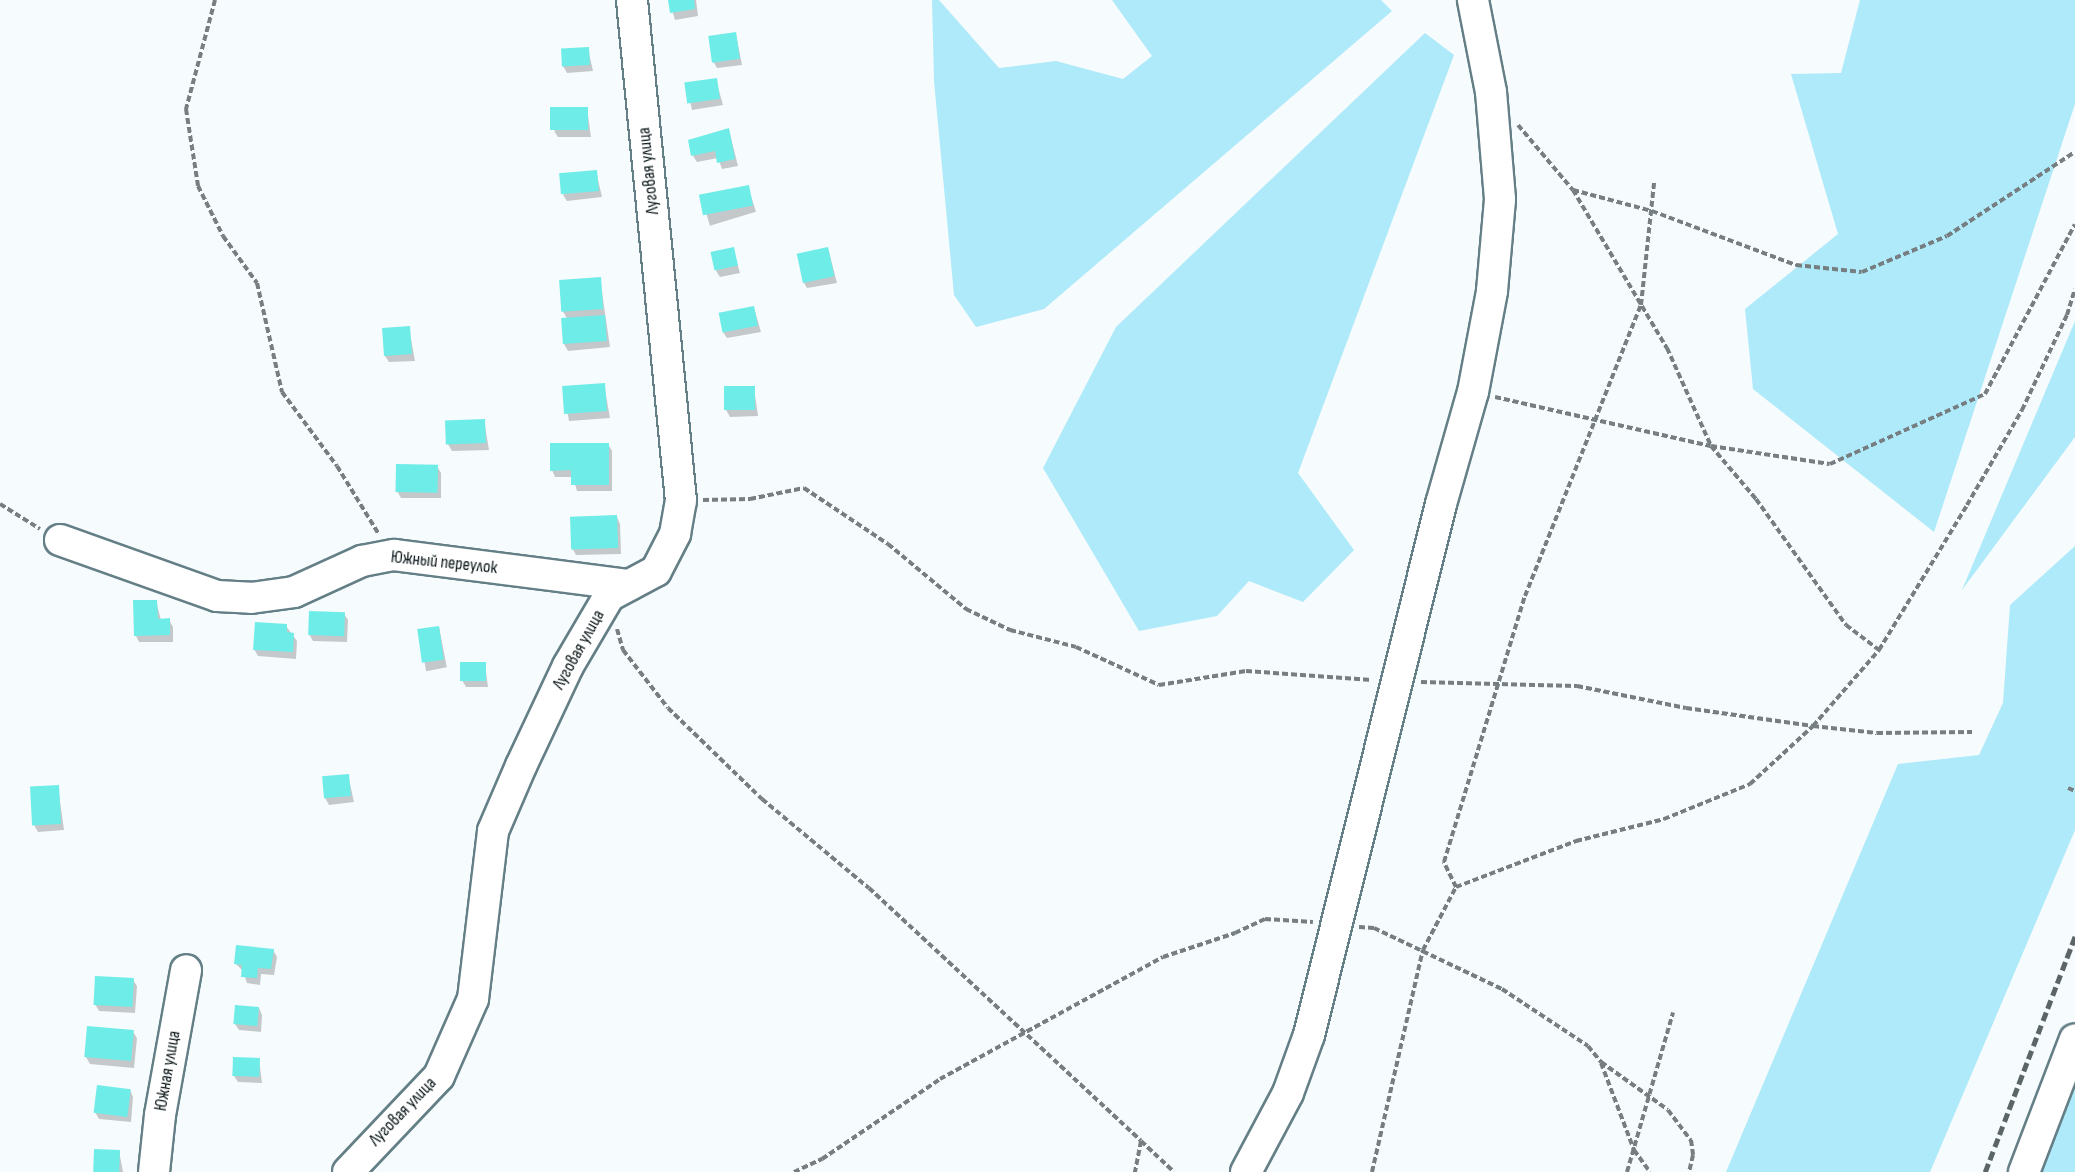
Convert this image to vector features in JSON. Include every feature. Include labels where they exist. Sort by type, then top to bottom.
[{"type":"street","name":"Луговая улица","points":[[348,1172],[439,1076],[473,999],[493,831],[568,666],[619,591],[656,572],[675,534],[681,501],[632,0]]},
{"type":"street","points":[[1246,1172],[1288,1093],[1337,925],[1397,682],[1473,392],[1492,291],[1500,199],[1491,92],[1473,0]]},
{"type":"street","name":"Южный переулок","points":[[60,540],[217,596],[251,598],[294,592],[362,561],[394,555],[619,591]]},
{"type":"street","name":"Южная улица","points":[[154,1172],[159,1115],[186,970]]},
{"type":"street","points":[[2024,1172],[2075,1039]]},
{"type":"path","points":[[215,0],[186,109],[198,186],[223,236],[257,283],[282,392],[337,466],[394,555]]},
{"type":"path","points":[[1491,92],[1572,190],[1667,348],[1711,446],[1756,499],[1846,625],[1879,650]]},
{"type":"path","points":[[1572,190],[1652,211],[1796,265],[1862,272],[1947,236],[2075,152]]},
{"type":"path","points":[[1456,887],[1444,862],[1525,596],[1641,305],[1654,183]]},
{"type":"path","points":[[1473,392],[1596,422],[1711,446],[1830,464],[1985,393],[2075,224]]},
{"type":"path","points":[[1372,1172],[1423,950],[1456,887],[1576,841],[1664,819],[1750,784],[1813,726],[1879,650],[2022,410],[2067,315],[2075,290]]},
{"type":"path","points":[[681,501],[750,499],[804,488],[888,544],[966,609],[1010,630],[1076,647],[1159,685],[1246,671],[1397,682],[1498,681],[1577,686],[1686,708],[1877,733],[1972,732]]},
{"type":"path","points":[[0,504],[60,540]]},
{"type":"path","points":[[619,591],[623,650],[668,708],[762,799],[868,888],[1174,1172]]},
{"type":"path","points":[[2068,788],[2075,791]]},
{"type":"path","points":[[794,1172],[822,1159],[940,1079],[1025,1035],[1163,957],[1235,933],[1265,919],[1374,928],[1502,989],[1588,1046],[1601,1062],[1648,1098],[1668,1110],[1690,1140],[1693,1155],[1689,1172]]},
{"type":"path","points":[[1627,1172],[1673,1013]]},
{"type":"path","points":[[1601,1062],[1634,1150],[1650,1172]]},
{"type":"path","points":[[1135,1172],[1140,1141]]},
{"type":"shaded area","points":[[932,0],[939,0],[999,68],[1056,61],[1123,79],[1152,56],[1112,0],[1381,0],[1392,11],[1044,309],[976,327],[954,295],[934,81]]},
{"type":"shaded area","points":[[1860,0],[2075,0],[2075,104],[1934,532],[1753,389],[1745,309],[1838,234],[1791,74],[1841,73]]},
{"type":"shaded area","points":[[1425,33],[1454,55],[1298,473],[1354,550],[1303,602],[1249,581],[1217,616],[1139,631],[1043,468],[1116,327]]},
{"type":"shaded area","points":[[2075,321],[2075,437],[1962,590]]},
{"type":"shaded area","points":[[2075,546],[2075,830],[1930,1172],[1726,1172],[1898,764],[1979,755],[2003,703],[2010,605]]},
{"type":"shaded area","points":[[2075,1039],[2075,1172],[2024,1172]]},
{"type":"building","points":[[668,0],[694,0],[695,9],[670,13]]},
{"type":"building","points":[[736,32],[740,59],[712,63],[708,36]]},
{"type":"building","points":[[589,47],[590,65],[562,66],[561,48]]},
{"type":"building","points":[[717,78],[720,99],[687,103],[684,83]]},
{"type":"building","points":[[550,107],[588,107],[588,130],[550,130]]},
{"type":"building","points":[[729,128],[735,159],[717,163],[715,151],[691,156],[688,140]]},
{"type":"building","points":[[597,170],[599,191],[561,194],[559,173]]},
{"type":"building","points":[[749,185],[753,206],[703,215],[699,195]]},
{"type":"building","points":[[734,247],[738,266],[714,271],[711,252]]},
{"type":"building","points":[[828,247],[834,276],[803,283],[797,254]]},
{"type":"building","points":[[601,277],[603,309],[561,312],[559,280]]},
{"type":"building","points":[[754,306],[758,326],[722,333],[719,313]]},
{"type":"building","points":[[605,315],[607,341],[563,344],[561,318]]},
{"type":"building","points":[[410,326],[412,354],[384,356],[382,328]]},
{"type":"building","points":[[605,383],[607,411],[564,414],[562,386]]},
{"type":"building","points":[[724,386],[755,386],[755,410],[724,410]]},
{"type":"building","points":[[485,419],[486,443],[446,444],[445,420]]},
{"type":"building","points":[[550,443],[609,443],[609,485],[571,485],[571,470],[550,471]]},
{"type":"building","points":[[396,464],[438,465],[438,493],[396,492]]},
{"type":"building","points":[[617,515],[618,548],[571,550],[570,517]]},
{"type":"building","points":[[133,600],[157,600],[158,619],[170,618],[170,635],[134,636]]},
{"type":"building","points":[[309,611],[345,612],[344,636],[308,635]]},
{"type":"building","points":[[255,622],[287,624],[287,632],[294,633],[293,652],[253,650]]},
{"type":"building","points":[[439,626],[444,660],[422,663],[417,629]]},
{"type":"building","points":[[460,662],[486,662],[486,681],[460,681]]},
{"type":"building","points":[[349,774],[351,796],[324,798],[322,776]]},
{"type":"building","points":[[59,785],[61,824],[32,825],[30,787]]},
{"type":"building","points":[[236,945],[274,949],[271,969],[258,968],[257,978],[241,977],[242,965],[234,964]]},
{"type":"building","points":[[95,976],[134,978],[132,1007],[93,1005]]},
{"type":"building","points":[[235,1005],[259,1007],[257,1026],[233,1024]]},
{"type":"building","points":[[87,1026],[134,1030],[131,1061],[84,1057]]},
{"type":"building","points":[[233,1057],[260,1058],[259,1077],[232,1076]]},
{"type":"building","points":[[97,1085],[131,1089],[127,1117],[94,1113]]},
{"type":"building","points":[[94,1149],[120,1150],[119,1172],[93,1172]]},
{"type":"railway","points":[[1985,1172],[2075,936]]}]
